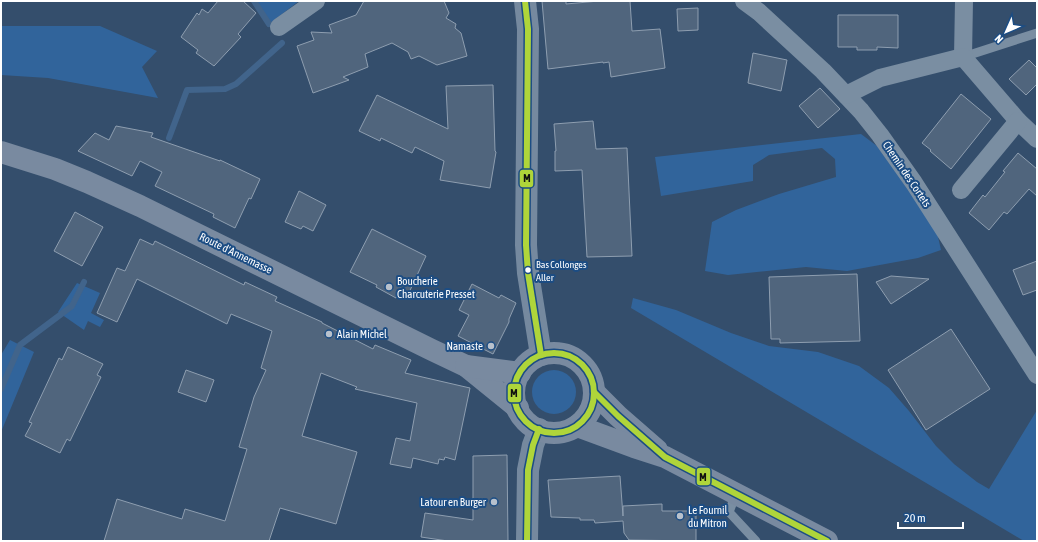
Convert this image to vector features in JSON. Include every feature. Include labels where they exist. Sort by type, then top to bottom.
[{"type":"main road","name":"Route d'Annemasse","points":[[1,152],[55,169],[140,206],[466,366],[518,408]]},
{"type":"main road","points":[[552,353],[568,355],[577,360],[591,377],[594,392],[590,411],[577,426],[568,430],[548,432],[539,429],[530,424],[523,417],[518,408],[515,396],[517,379],[529,362],[541,355],[552,353]]},
{"type":"main road","name":"Route d'Annemasse","points":[[466,366],[520,373]]},
{"type":"main road","points":[[594,392],[618,416],[665,457]]},
{"type":"main road","points":[[577,426],[665,457],[826,541]]},
{"type":"street","points":[[279,27],[316,1]]},
{"type":"street","points":[[525,1],[528,29],[526,245],[528,273],[541,355]]},
{"type":"street","name":"Chemin des Cortets","points":[[746,1],[760,12],[823,71],[861,111],[880,135],[914,183],[1037,375]]},
{"type":"street","points":[[964,1],[963,58],[1018,121],[1037,139]]},
{"type":"street","points":[[846,95],[880,78],[963,58]]},
{"type":"street","points":[[961,190],[1018,121]]},
{"type":"street","points":[[527,541],[528,470],[539,429]]},
{"type":"lane","points":[[963,58],[1037,33]]},
{"type":"lane","points":[[736,494],[729,512],[756,541]]},
{"type":"shaded area","points":[[254,1],[299,1],[269,24]]},
{"type":"shaded area","points":[[1,26],[100,26],[157,51],[142,67],[158,98],[48,78],[1,75]]},
{"type":"shaded area","points":[[861,134],[877,146],[936,228],[941,250],[918,258],[847,271],[806,267],[728,275],[705,271],[712,222],[736,210],[779,194],[836,177],[835,159],[822,148],[769,155],[753,165],[753,181],[661,196],[655,157]]},
{"type":"shaded area","points":[[77,283],[100,293],[91,313],[104,320],[100,327],[88,321],[84,330],[58,312]]},
{"type":"shaded area","points":[[633,298],[676,310],[731,333],[769,346],[818,352],[859,366],[889,388],[936,446],[954,464],[977,482],[989,489],[1037,410],[1037,541],[1024,541],[631,308]]},
{"type":"shaded area","points":[[10,340],[34,352],[1,432],[1,355]]},
{"type":"shaded area","points":[[550,370],[558,370],[570,376],[576,388],[576,396],[570,408],[558,414],[550,414],[538,408],[532,396],[532,388],[538,376]]},
{"type":"building","points":[[218,1],[243,1],[256,13],[238,34],[241,37],[214,66],[196,53],[198,50],[181,37],[197,13],[199,15],[202,9],[208,13]]},
{"type":"building","points":[[364,1],[444,1],[449,13],[446,18],[456,24],[455,28],[461,33],[467,56],[437,65],[419,56],[411,59],[408,52],[392,43],[365,54],[368,67],[343,77],[349,80],[313,93],[297,46],[314,40],[311,32],[332,33],[329,25],[356,15]]},
{"type":"building","points":[[542,1],[566,1],[566,4],[599,1],[630,1],[632,31],[660,29],[665,68],[611,77],[609,62],[548,69]]},
{"type":"building","points":[[698,8],[698,30],[678,31],[677,9]]},
{"type":"building","points":[[838,15],[898,15],[898,48],[877,47],[877,50],[857,50],[857,47],[838,47]]},
{"type":"building","points":[[753,53],[787,60],[781,91],[748,83]]},
{"type":"building","points":[[1029,60],[1037,68],[1037,84],[1026,95],[1009,79]]},
{"type":"building","points":[[493,85],[496,152],[490,188],[440,180],[444,161],[415,147],[412,153],[381,138],[380,141],[359,131],[377,95],[448,129],[446,86]]},
{"type":"building","points":[[820,88],[840,109],[818,128],[799,106]]},
{"type":"building","points":[[961,94],[991,119],[951,169],[922,143]]},
{"type":"building","points":[[593,121],[596,149],[627,148],[632,256],[587,257],[582,170],[555,171],[556,151],[554,124]]},
{"type":"building","points":[[116,126],[153,133],[151,137],[220,160],[260,179],[235,228],[213,217],[214,214],[155,186],[162,172],[140,161],[132,176],[78,151],[95,133],[109,140]]},
{"type":"building","points":[[1018,153],[1037,169],[1037,196],[1029,189],[1007,214],[1004,212],[989,230],[969,213],[983,195],[985,197],[1005,172],[1003,171]]},
{"type":"building","points":[[299,191],[326,205],[313,231],[303,226],[301,229],[285,222]]},
{"type":"building","points":[[75,212],[103,227],[82,266],[54,251]]},
{"type":"building","points":[[372,229],[426,256],[406,299],[398,295],[396,298],[376,287],[377,285],[350,272]]},
{"type":"building","points":[[140,239],[153,245],[155,241],[244,285],[245,282],[277,297],[275,301],[322,322],[373,349],[375,345],[411,360],[405,373],[470,388],[455,460],[445,457],[444,460],[439,459],[438,464],[413,458],[411,468],[390,464],[396,438],[410,441],[417,403],[355,389],[357,387],[321,373],[302,436],[357,452],[336,524],[280,508],[269,541],[104,541],[117,499],[182,519],[185,509],[225,521],[247,449],[239,447],[254,397],[266,370],[261,368],[272,331],[231,314],[227,324],[137,279],[117,322],[97,313],[117,268],[125,271]]},
{"type":"building","points":[[1037,261],[1037,290],[1023,295],[1013,270]]},
{"type":"building","points":[[857,274],[860,341],[780,343],[780,339],[771,339],[769,277]]},
{"type":"building","points":[[891,276],[929,279],[891,304],[876,282]]},
{"type":"building","points":[[472,284],[499,298],[501,295],[516,303],[509,322],[493,354],[458,336],[469,315],[459,310]]},
{"type":"building","points":[[951,329],[990,389],[926,430],[888,370]]},
{"type":"building","points":[[68,347],[103,364],[97,375],[101,377],[70,441],[67,439],[60,453],[25,436],[32,423],[29,422],[59,358],[62,360]]},
{"type":"building","points":[[186,370],[214,380],[206,402],[178,392]]},
{"type":"building","points":[[507,455],[508,541],[448,541],[421,537],[425,513],[473,520],[473,456]]},
{"type":"building","points":[[620,476],[623,516],[623,506],[662,504],[662,511],[696,511],[696,541],[629,540],[624,533],[623,521],[595,523],[594,520],[580,520],[580,518],[551,517],[548,480]]},
{"type":"waterway","points":[[254,1],[269,24]]},
{"type":"waterway","points":[[169,138],[187,90],[225,89],[236,84],[282,43]]},
{"type":"waterway","points":[[1,389],[20,345],[72,306],[84,282]]},
{"type":"transit line","name":"M","points":[[525,1],[528,29],[526,245],[528,273],[541,355]]},
{"type":"transit line","name":"M","points":[[554,353],[569,356],[582,365],[591,378],[594,393],[591,408],[582,421],[569,430],[554,433],[539,430],[526,421],[517,408],[514,393],[517,378],[526,365],[539,356],[554,353]]},
{"type":"transit line","name":"M","points":[[594,392],[618,416],[665,457],[827,541]]},
{"type":"transit line","name":"M","points":[[527,541],[528,470],[533,445],[539,429]]},
{"type":"place","name":"Bas Collonges Aller","points":[[528,270]]},
{"type":"place","name":"Boucherie Charcuterie Presset","points":[[389,287]]},
{"type":"place","name":"Alain Michel","points":[[329,334]]},
{"type":"place","name":"Namaste","points":[[491,346]]},
{"type":"place","name":"Latour en Burger","points":[[494,502]]},
{"type":"place","name":"Le Fournil du Mitron","points":[[680,516]]}]
